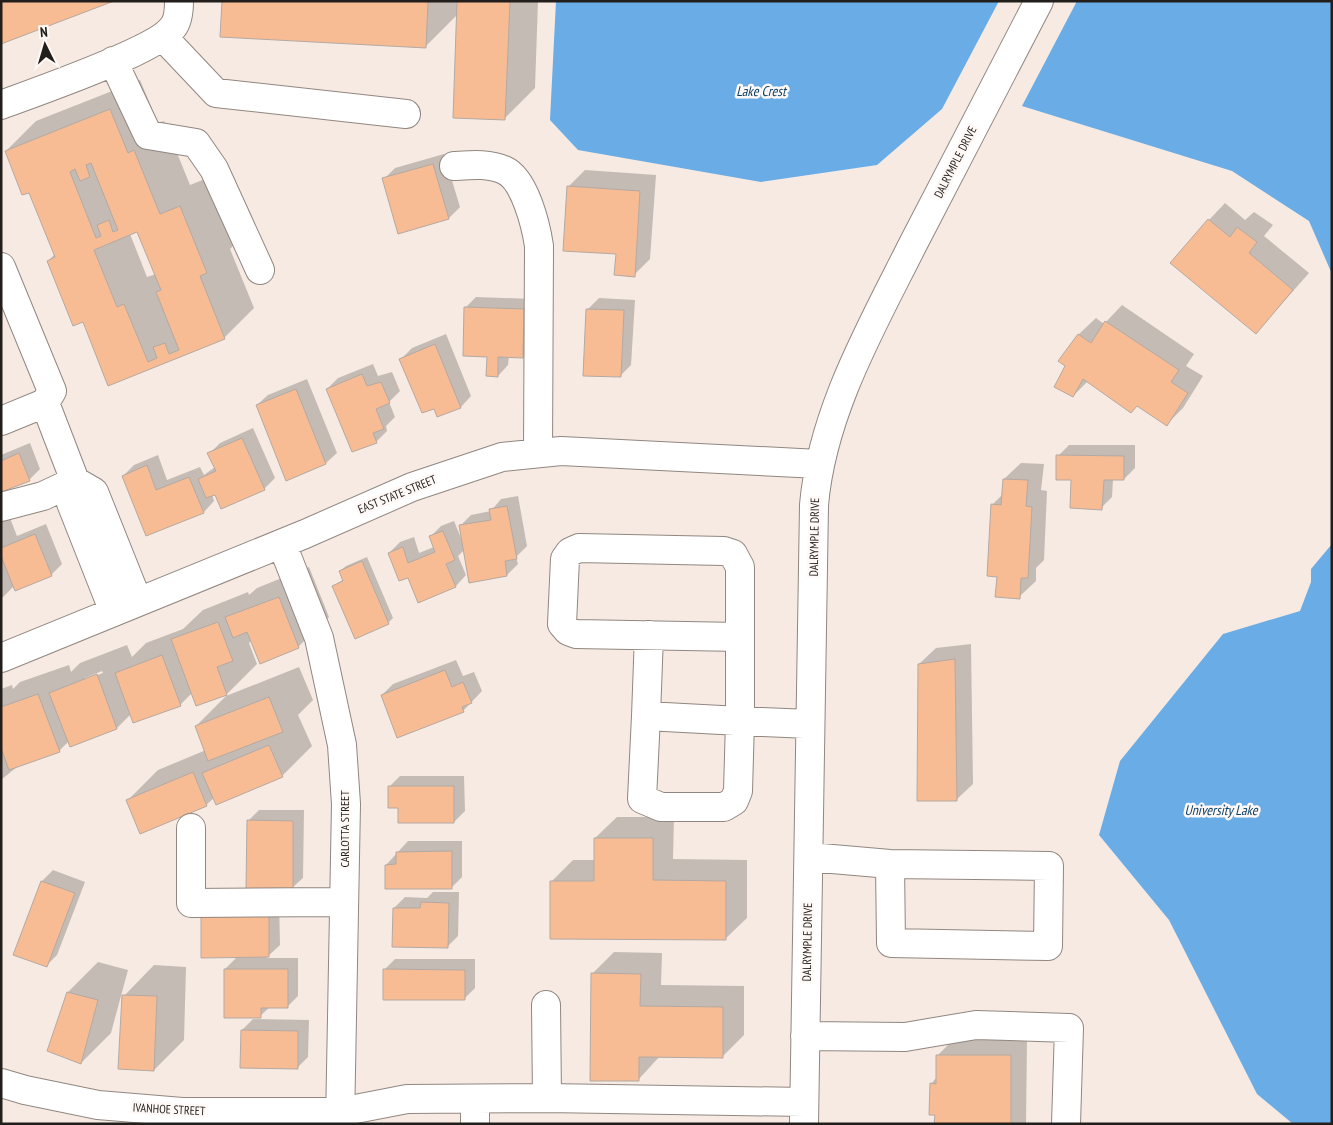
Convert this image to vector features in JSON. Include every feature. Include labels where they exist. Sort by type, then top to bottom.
[{"type":"street","points":[[1,105],[113,61],[164,38],[174,27],[179,1]]},
{"type":"street","name":"DALRYMPLE DRIVE","points":[[804,1113],[814,505],[824,440],[874,320],[1039,1]]},
{"type":"street","points":[[164,38],[216,93],[406,114]]},
{"type":"street","points":[[113,61],[148,135],[196,143],[214,170],[260,270]]},
{"type":"street","points":[[454,166],[487,164],[506,170],[520,187],[535,222],[539,246],[538,452]]},
{"type":"street","points":[[1,267],[52,391],[46,403],[1,421]]},
{"type":"street","points":[[46,403],[75,481],[71,503],[126,607]]},
{"type":"street","name":"EAST STATE STREET","points":[[1,658],[282,544],[412,487],[487,461],[538,452],[560,451],[819,464]]},
{"type":"street","points":[[1,507],[44,496],[75,481]]},
{"type":"street","name":"CARLOTTA STREET","points":[[282,544],[319,638],[342,745],[346,804],[340,1118]]},
{"type":"street","points":[[650,635],[642,799],[661,807],[724,807],[734,800],[738,791],[740,720],[740,636],[740,567],[733,554],[724,551],[579,548],[570,552],[565,559],[562,624],[568,631],[576,634],[740,636]]},
{"type":"street","points":[[646,716],[810,724]]},
{"type":"street","points":[[191,828],[191,903],[344,902]]},
{"type":"street","points":[[809,857],[890,864],[1049,866],[1048,946],[890,943],[890,864]]},
{"type":"street","points":[[546,1005],[548,1098]]},
{"type":"street","points":[[806,1036],[905,1037],[976,1025],[1069,1028],[1066,1124]]},
{"type":"street","name":"IVANHOE STREET","points":[[1,1082],[25,1090],[98,1105],[182,1112],[340,1118],[406,1112],[475,1111],[548,1098],[804,1113]]},
{"type":"water","name":"Lake Crest","points":[[556,1],[999,1],[942,109],[877,165],[761,182],[578,150],[550,120]]},
{"type":"water","points":[[1077,1],[1332,1],[1332,274],[1309,221],[1232,171],[1022,106]]},
{"type":"water","name":"University Lake","points":[[1332,544],[1332,1124],[1293,1124],[1257,1094],[1169,920],[1099,835],[1120,761],[1223,634],[1300,611],[1311,582],[1311,569]]},
{"type":"building","points":[[1,1],[114,1],[1,44]]},
{"type":"building","points":[[222,1],[428,1],[426,48],[220,37]]},
{"type":"building","points":[[457,1],[510,1],[505,120],[453,118]]},
{"type":"building","points":[[110,109],[128,153],[134,150],[160,214],[180,206],[207,273],[200,276],[225,339],[108,386],[83,322],[73,326],[47,261],[55,257],[29,193],[22,195],[5,151]],"holes":[[[91,163],[118,230],[113,232],[109,220],[97,225],[101,236],[96,238],[70,172],[75,169],[80,181],[90,177],[86,165]],[[137,232],[161,290],[156,292],[179,350],[169,354],[165,343],[153,347],[157,358],[148,362],[124,304],[117,307],[94,250]]]},
{"type":"building","points":[[433,164],[449,219],[398,234],[382,178]]},
{"type":"building","points":[[567,186],[640,191],[635,277],[614,275],[616,254],[563,251]]},
{"type":"building","points":[[1208,219],[1230,237],[1237,227],[1257,242],[1249,253],[1293,290],[1256,334],[1170,263]]},
{"type":"building","points":[[464,307],[524,309],[523,358],[498,357],[498,377],[486,376],[487,357],[463,356]]},
{"type":"building","points":[[586,309],[624,310],[621,377],[583,376]]},
{"type":"building","points":[[1105,321],[1179,370],[1171,382],[1188,393],[1167,426],[1137,406],[1131,413],[1083,379],[1073,397],[1054,387],[1065,366],[1058,361],[1078,334],[1091,343]]},
{"type":"building","points":[[435,344],[461,408],[437,417],[434,409],[422,413],[399,359]]},
{"type":"building","points":[[362,374],[367,386],[381,382],[390,403],[376,409],[384,429],[373,433],[377,443],[352,452],[326,389]]},
{"type":"building","points":[[296,389],[326,464],[286,481],[256,405]]},
{"type":"building","points":[[242,438],[265,490],[221,509],[215,495],[206,498],[198,479],[216,471],[207,453]]},
{"type":"building","points":[[19,453],[30,481],[1,492],[1,461]]},
{"type":"building","points":[[1056,455],[1124,456],[1124,480],[1104,480],[1102,510],[1070,508],[1071,480],[1056,480]]},
{"type":"building","points":[[147,465],[156,490],[189,477],[204,513],[146,536],[122,476]]},
{"type":"building","points":[[1003,479],[1028,480],[1026,506],[1032,507],[1028,578],[1021,578],[1020,599],[995,597],[997,577],[987,576],[991,504],[1001,505]]},
{"type":"building","points":[[507,506],[517,559],[505,561],[507,576],[469,583],[459,525],[491,520],[489,509]]},
{"type":"building","points":[[443,531],[455,560],[446,564],[456,587],[418,603],[408,578],[399,581],[388,553],[403,547],[408,563],[435,552],[429,536]]},
{"type":"building","points":[[35,534],[52,576],[15,591],[1,556],[1,548]]},
{"type":"building","points":[[362,561],[389,624],[355,639],[332,586],[343,581],[339,571]]},
{"type":"building","points":[[279,597],[299,648],[260,664],[247,632],[233,638],[225,617]]},
{"type":"building","points":[[218,622],[233,661],[217,667],[227,695],[196,706],[171,639]]},
{"type":"building","points":[[162,655],[181,706],[133,723],[115,673]]},
{"type":"building","points":[[955,659],[957,801],[917,801],[918,664]]},
{"type":"building","points":[[445,670],[452,687],[463,682],[472,703],[462,707],[464,712],[397,738],[381,695]]},
{"type":"building","points":[[97,674],[117,729],[70,747],[49,693]]},
{"type":"building","points":[[38,694],[60,752],[9,770],[1,748],[1,707]]},
{"type":"building","points":[[269,697],[283,732],[208,761],[195,726]]},
{"type":"building","points":[[269,745],[283,777],[216,805],[202,773]]},
{"type":"building","points":[[193,772],[207,806],[140,834],[126,800]]},
{"type":"building","points":[[388,786],[454,786],[454,823],[398,823],[398,808],[388,808]]},
{"type":"building","points":[[247,820],[293,821],[293,890],[246,889]]},
{"type":"building","points":[[594,838],[653,838],[653,880],[726,881],[726,940],[550,939],[550,881],[594,881]]},
{"type":"building","points":[[452,851],[452,889],[385,889],[385,865],[396,864],[396,852]]},
{"type":"building","points":[[41,881],[75,893],[47,967],[13,955]]},
{"type":"building","points":[[421,902],[449,903],[448,948],[392,947],[393,908],[420,908]]},
{"type":"building","points":[[269,910],[269,957],[201,958],[201,911]]},
{"type":"building","points":[[224,969],[288,969],[288,1008],[261,1008],[261,1018],[224,1018]]},
{"type":"building","points":[[383,969],[465,970],[465,1000],[383,1000]]},
{"type":"building","points":[[591,973],[641,974],[640,1006],[723,1007],[723,1058],[639,1057],[639,1081],[590,1081]]},
{"type":"building","points":[[67,992],[98,1000],[81,1064],[47,1051]]},
{"type":"building","points":[[122,995],[157,996],[154,1071],[118,1069]]},
{"type":"building","points":[[241,1030],[298,1031],[298,1069],[240,1068]]},
{"type":"building","points":[[936,1055],[1011,1055],[1011,1124],[934,1124],[935,1115],[929,1115],[930,1083],[936,1084]]}]
